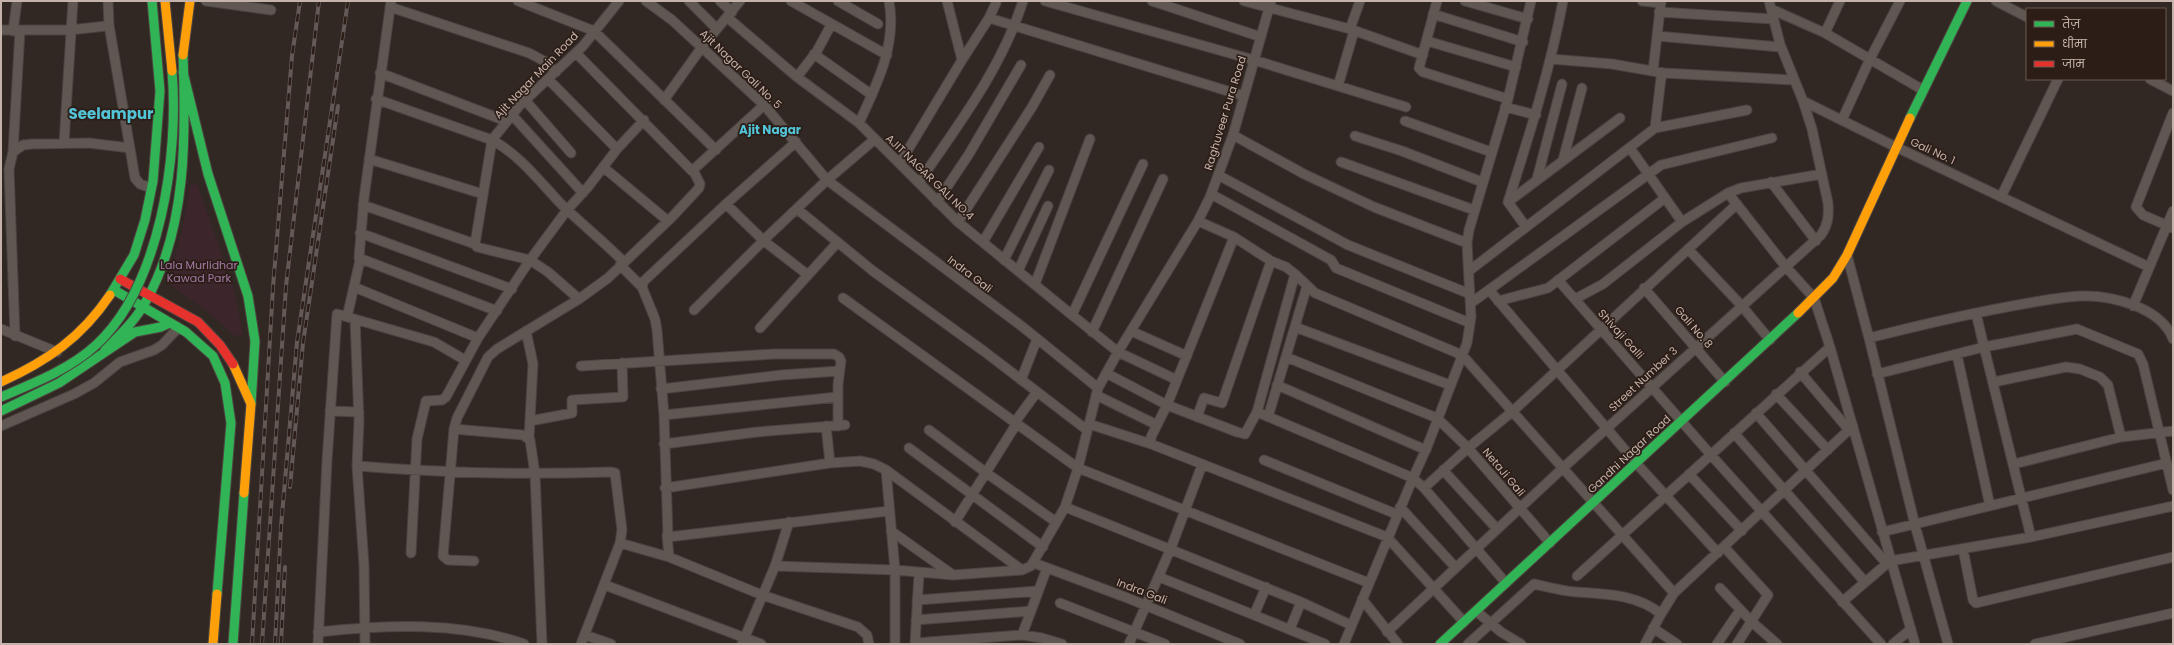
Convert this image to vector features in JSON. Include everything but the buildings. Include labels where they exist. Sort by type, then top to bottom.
[{"type":"main road","points":[[1,382],[57,352],[94,318],[114,290],[133,256],[152,188],[160,103],[158,45],[149,1]]},
{"type":"main road","points":[[152,1],[153,19]]},
{"type":"main road","points":[[1,397],[53,372],[96,345],[120,318],[136,290],[155,240],[169,185],[174,94],[165,1]]},
{"type":"main road","points":[[105,350],[134,320],[150,295],[170,240],[180,188],[184,138],[182,55],[190,1]]},
{"type":"main road","name":"Gandhi Nagar Road","points":[[1440,644],[1725,382],[1814,298],[1833,278],[1847,255],[1923,90],[1967,1]]},
{"type":"main road","points":[[183,72],[208,174],[248,296],[255,341],[233,644]]},
{"type":"main road","points":[[120,279],[198,322],[220,345],[235,366],[251,404]]},
{"type":"main road","points":[[114,290],[186,332],[213,356],[225,383],[231,423],[214,644]]},
{"type":"main road","points":[[1,411],[41,393],[76,372],[105,350],[137,331],[162,329],[170,323]]},
{"type":"main road","points":[[225,383],[240,376]]},
{"type":"street","points":[[15,336],[9,169],[13,152],[17,1]]},
{"type":"street","points":[[64,143],[73,1]]},
{"type":"street","points":[[108,1],[109,25],[135,178],[140,184],[152,188]]},
{"type":"street","points":[[206,1],[271,10]]},
{"type":"street","points":[[518,1],[594,31],[716,150]]},
{"type":"street","name":"Ajit Nagar Main Road","points":[[475,244],[492,140],[525,100],[576,52],[619,1]]},
{"type":"street","name":"Ajit Nagar Gali No. 5","points":[[646,1],[672,20],[764,105],[828,180]]},
{"type":"street","points":[[689,1],[717,28]]},
{"type":"street","name":"AJIT NAGAR GALI NO.4","points":[[720,1],[730,15],[797,77],[859,122],[958,222],[1118,352],[1177,380]]},
{"type":"street","points":[[664,100],[702,47],[717,28],[730,15],[740,1]]},
{"type":"street","points":[[791,1],[831,25],[887,55]]},
{"type":"street","points":[[838,1],[878,24]]},
{"type":"street","points":[[859,122],[872,95],[887,55],[890,28],[889,1]]},
{"type":"street","points":[[947,1],[962,60]]},
{"type":"street","points":[[919,182],[982,88],[1015,25],[1023,1]]},
{"type":"street","points":[[1045,1],[1254,60],[1406,107]]},
{"type":"street","points":[[1152,1],[1261,37]]},
{"type":"street","points":[[1244,1],[1270,5],[1352,30],[1423,55]]},
{"type":"street","points":[[1338,86],[1360,1]]},
{"type":"street","points":[[1437,1],[1419,68],[1423,72],[1536,115]]},
{"type":"street","points":[[1464,1],[1528,19]]},
{"type":"street","points":[[1344,644],[1398,510],[1426,450],[1462,355],[1470,323],[1471,299],[1467,243],[1469,230],[1523,42],[1531,1]]},
{"type":"street","points":[[1508,202],[1536,115],[1551,59],[1563,1]]},
{"type":"street","points":[[1642,1],[1660,5],[1772,10],[1825,33],[1923,90]]},
{"type":"street","points":[[1772,10],[1782,1]]},
{"type":"street","points":[[1825,33],[1840,1]]},
{"type":"street","points":[[1842,120],[1870,59],[1900,1]]},
{"type":"street","points":[[1996,1],[2026,16]]},
{"type":"street","points":[[900,163],[962,60],[990,18],[996,3]]},
{"type":"street","points":[[365,644],[364,565],[357,466],[359,412],[351,318],[354,286],[360,260],[358,255],[360,233],[376,99],[390,4],[529,53],[544,61],[556,72]]},
{"type":"street","name":"Raghuveer Pura Road","points":[[1118,352],[1198,221],[1211,194],[1233,135],[1270,5]]},
{"type":"street","points":[[1653,71],[1660,5]]},
{"type":"street","points":[[1575,299],[1603,284],[1682,222],[1728,193],[1741,188],[1822,174],[1812,129],[1803,101],[1781,47],[1772,10]]},
{"type":"street","points":[[1433,14],[1523,42]]},
{"type":"street","points":[[990,18],[1244,96]]},
{"type":"street","points":[[1,30],[70,30],[109,25]]},
{"type":"street","points":[[797,77],[814,54],[831,25]]},
{"type":"street","points":[[1657,36],[1781,47]]},
{"type":"street","points":[[1427,41],[1516,67]]},
{"type":"street","points":[[474,561],[448,560],[444,558],[449,472],[454,429],[457,418],[491,353],[579,299],[608,278],[699,188],[699,182],[692,171],[644,120],[576,52]]},
{"type":"street","points":[[814,54],[872,95]]},
{"type":"street","points":[[1551,59],[1612,64],[1664,73],[1794,80]]},
{"type":"street","points":[[937,202],[969,154],[1021,64]]},
{"type":"street","points":[[380,73],[509,118],[583,193]]},
{"type":"street","points":[[1655,128],[1661,78],[1664,73]]},
{"type":"street","points":[[958,222],[1050,76]]},
{"type":"street","points":[[548,79],[617,149]]},
{"type":"street","points":[[2001,197],[2058,80]]},
{"type":"street","points":[[2152,80],[2173,91]]},
{"type":"street","points":[[1537,180],[1562,84]]},
{"type":"street","points":[[1563,160],[1582,88]]},
{"type":"street","points":[[376,99],[492,140],[522,161],[567,210],[622,264],[642,287],[655,319],[660,360],[664,415],[665,488],[669,557]]},
{"type":"street","points":[[525,100],[571,153]]},
{"type":"street","name":"Gali No. 1","points":[[1803,101],[1842,120],[1893,154],[2001,197],[2146,274]]},
{"type":"street","points":[[692,171],[764,105]]},
{"type":"street","points":[[1469,270],[1655,128],[1747,110]]},
{"type":"street","points":[[2170,227],[2143,215],[2136,207],[2173,113]]},
{"type":"street","points":[[1508,202],[1620,118]]},
{"type":"street","points":[[411,553],[419,424],[424,405],[429,400],[442,400],[446,397],[478,338],[530,260],[567,210],[583,193],[617,149],[644,120]]},
{"type":"street","points":[[1405,121],[1491,152]]},
{"type":"street","points":[[1233,135],[1304,174],[1367,203],[1467,243]]},
{"type":"street","points":[[1355,136],[1402,151],[1482,182]]},
{"type":"street","points":[[1218,175],[1348,245],[1471,299],[1490,291],[1661,164],[1772,138]]},
{"type":"street","points":[[694,310],[797,209],[875,139]]},
{"type":"street","points":[[1035,284],[1090,139]]},
{"type":"street","points":[[642,287],[644,281],[726,204],[796,142]]},
{"type":"street","points":[[13,152],[23,145],[64,143],[94,144],[130,148]]},
{"type":"street","points":[[983,242],[1039,147]]},
{"type":"street","points":[[1630,148],[1682,222]]},
{"type":"street","points":[[369,159],[483,194]]},
{"type":"street","points":[[1341,162],[1474,210]]},
{"type":"street","points":[[1072,315],[1143,164]]},
{"type":"street","points":[[603,167],[668,220]]},
{"type":"street","points":[[1004,260],[1049,170]]},
{"type":"street","name":"Street Number 3","points":[[1388,632],[1476,548],[1652,386],[1741,305],[1816,241],[1826,228],[1829,216],[1822,174]]},
{"type":"street","points":[[1092,332],[1162,179]]},
{"type":"street","name":"Indra Gali","points":[[828,180],[1037,339],[1097,392],[1157,425]]},
{"type":"street","points":[[1771,182],[1816,241]]},
{"type":"street","points":[[1728,193],[1786,267],[1814,298],[1830,347],[1851,428],[1882,532],[1888,562],[1911,628],[1914,644]]},
{"type":"street","points":[[1211,194],[1331,260],[1336,268],[1470,323]]},
{"type":"street","points":[[1498,301],[1548,288],[1665,198]]},
{"type":"street","points":[[1508,202],[1526,227]]},
{"type":"street","points":[[726,204],[764,241],[808,275]]},
{"type":"street","points":[[1424,488],[1468,448],[1513,411],[1644,288],[1737,204]]},
{"type":"street","points":[[363,205],[475,244],[477,247],[530,260],[548,272],[579,299]]},
{"type":"street","points":[[1018,271],[1048,206]]},
{"type":"street","points":[[797,209],[837,243],[1037,392],[1088,427],[1151,444],[1387,537],[1464,622]]},
{"type":"street","points":[[2133,306],[2146,274],[2170,227],[2173,211]]},
{"type":"street","points":[[1198,221],[1234,237],[1271,260],[1286,267],[1315,293],[1462,355],[1564,467],[1674,594]]},
{"type":"street","points":[[360,233],[512,289]]},
{"type":"street","points":[[1151,444],[1152,437],[1167,405],[1234,237]]},
{"type":"street","points":[[760,328],[837,243]]},
{"type":"street","points":[[1688,249],[1741,305],[1770,340]]},
{"type":"street","points":[[1847,255],[1915,525],[1948,644]]},
{"type":"street","points":[[360,260],[497,311]]},
{"type":"street","points":[[1197,417],[1204,398],[1222,403],[1271,260]]},
{"type":"street","points":[[1106,373],[1167,405],[1245,434],[1257,412],[1295,274]]},
{"type":"street","name":"Shivaji Galli","points":[[1558,280],[1711,455],[1881,644]]},
{"type":"street","points":[[354,286],[478,338]]},
{"type":"street","points":[[1268,417],[1307,286]]},
{"type":"street","name":"Gali No. 8","points":[[1644,288],[1725,382]]},
{"type":"street","points":[[1490,291],[1556,370],[1665,495],[1768,595],[1737,644]]},
{"type":"street","points":[[1869,338],[1976,313],[2061,297],[2082,296],[2103,298],[2133,306],[2160,321],[2167,327],[2173,339]]},
{"type":"street","points":[[843,298],[1078,468],[1369,583]]},
{"type":"street","points":[[1976,313],[2023,499],[2031,537]]},
{"type":"street","points":[[318,644],[330,411],[337,314],[434,342],[465,360]]},
{"type":"street","points":[[1295,327],[1450,385]]},
{"type":"street","points":[[1,426],[74,394],[94,383],[120,362],[154,350],[162,345],[178,328]]},
{"type":"street","points":[[1,329],[57,352]]},
{"type":"street","points":[[1877,374],[1984,348],[2077,329],[2138,354],[2143,364],[2173,490]]},
{"type":"street","points":[[1131,330],[1187,356]]},
{"type":"street","points":[[526,331],[533,364],[529,438],[535,474],[542,644]]},
{"type":"street","points":[[1021,380],[1037,339]]},
{"type":"street","points":[[1577,576],[1800,372],[1830,347]]},
{"type":"street","points":[[775,566],[895,570],[953,575],[1029,567],[1043,547],[1065,507],[1078,468],[1097,392],[1118,352]]},
{"type":"street","points":[[581,366],[789,353],[824,354],[839,357],[841,361],[838,397],[842,425],[757,432],[664,444]]},
{"type":"street","points":[[1957,355],[1990,506]]},
{"type":"street","points":[[1286,357],[1437,418]]},
{"type":"street","points":[[530,421],[572,413],[572,400],[623,396],[622,363]]},
{"type":"street","points":[[1994,382],[2066,367],[2080,369],[2100,376],[2108,385],[2121,437]]},
{"type":"street","points":[[661,389],[781,374],[839,371]]},
{"type":"street","points":[[1800,372],[1851,428]]},
{"type":"street","points":[[1277,385],[1426,450]]},
{"type":"street","points":[[955,522],[971,494],[1037,392]]},
{"type":"street","points":[[1776,394],[1828,450]]},
{"type":"street","points":[[664,415],[838,397]]},
{"type":"street","points":[[330,411],[359,412]]},
{"type":"street","points":[[1257,412],[1413,478],[1424,488],[1506,583]]},
{"type":"street","points":[[1756,413],[1888,562]]},
{"type":"street","name":"NetaJi Gali","points":[[1437,418],[1468,448],[1519,509],[1550,543]]},
{"type":"street","points":[[826,426],[830,463]]},
{"type":"street","points":[[1645,644],[1661,614],[1674,594],[1722,551],[1851,428]]},
{"type":"street","points":[[454,429],[523,435],[529,438]]},
{"type":"street","points":[[930,430],[985,472],[1056,522]]},
{"type":"street","points":[[2014,464],[2121,437],[2173,430]]},
{"type":"street","points":[[1734,433],[1784,492],[1865,582]]},
{"type":"street","points":[[909,448],[1043,547]]},
{"type":"street","points":[[1264,460],[1398,510],[1456,568]]},
{"type":"street","points":[[665,488],[830,463],[860,461],[874,464],[886,470],[955,522],[1029,567]]},
{"type":"street","points":[[1882,532],[2167,463]]},
{"type":"street","points":[[1129,644],[1172,548],[1202,464]]},
{"type":"street","points":[[357,466],[415,471],[449,472],[535,474],[615,473],[622,530],[620,543],[581,644]]},
{"type":"street","points":[[886,470],[895,570],[895,644]]},
{"type":"street","points":[[1444,470],[1497,529]]},
{"type":"street","points":[[1689,474],[1742,531]]},
{"type":"street","points":[[1842,602],[1888,562],[2031,537],[2173,506]]},
{"type":"street","points":[[1065,507],[1172,548],[1301,602],[1351,625]]},
{"type":"street","points":[[667,535],[670,538],[889,511]]},
{"type":"street","points":[[744,641],[775,566],[790,522]]},
{"type":"street","points":[[891,531],[953,575]]},
{"type":"street","points":[[620,543],[669,557],[762,595],[858,627],[867,635],[869,644]]},
{"type":"street","points":[[1962,548],[1972,600],[1976,603],[2173,557]]},
{"type":"street","name":"Indra Gali","points":[[1029,567],[1047,568],[1146,605],[1240,644]]},
{"type":"street","points":[[1022,635],[1047,568]]},
{"type":"street","points":[[919,572],[915,643],[1022,635],[1042,638],[1062,644]]},
{"type":"street","points":[[1159,577],[1325,644]]},
{"type":"street","points":[[1468,644],[1534,584],[1578,592],[1626,597],[1650,604],[1661,614]]},
{"type":"street","points":[[605,585],[744,641],[761,644]]},
{"type":"street","points":[[1254,615],[1266,587]]},
{"type":"street","points":[[1720,588],[1752,622],[1777,644]]},
{"type":"street","points":[[917,600],[1038,591]]},
{"type":"street","points":[[1362,599],[1398,644]]},
{"type":"street","points":[[1060,602],[1164,644]]},
{"type":"street","points":[[1290,629],[1301,602]]},
{"type":"street","points":[[1717,644],[1740,610]]},
{"type":"street","points":[[916,620],[1030,611]]},
{"type":"street","points":[[1476,611],[1521,644]]},
{"type":"street","points":[[2035,644],[2071,640],[2173,612]]},
{"type":"street","points":[[318,632],[365,628],[456,628],[478,631],[524,644]]},
{"type":"street","points":[[1653,628],[1677,644]]},
{"type":"street","points":[[1893,644],[1911,628]]},
{"type":"street","points":[[585,634],[611,644]]},
{"type":"green space","name":"Lala Murlidhar Kawad Park","points":[[197,184],[234,290],[243,335],[235,336],[207,311],[168,283],[181,235],[190,185]]},
{"type":"railway","points":[[252,644],[273,287],[292,56],[300,1]]},
{"type":"railway","points":[[262,644],[286,286],[319,1]]},
{"type":"railway","points":[[275,644],[281,527],[297,342],[348,1]]},
{"type":"railway","points":[[290,487],[303,343],[338,106]]},
{"type":"railway","points":[[281,644],[285,567]]},
{"type":"traffic: fast","points":[[110,295],[134,255],[145,220],[153,181],[160,91],[152,1]]},
{"type":"traffic: fast","points":[[1910,118],[1967,1]]},
{"type":"traffic: fast","points":[[105,350],[127,327],[142,308],[159,273],[170,243],[177,212],[181,181],[184,117],[183,55]]},
{"type":"traffic: fast","points":[[1,397],[51,375],[86,354],[96,345],[118,319],[136,289],[150,254],[161,217],[168,178],[172,140],[172,71]]},
{"type":"traffic: fast","points":[[183,72],[208,174],[248,296],[255,341],[251,404]]},
{"type":"traffic: fast","points":[[114,290],[186,332],[213,356],[225,383],[231,423],[217,594]]},
{"type":"traffic: fast","points":[[1440,644],[1798,313]]},
{"type":"traffic: fast","points":[[1,411],[59,383],[135,332],[161,327],[170,323]]},
{"type":"traffic: fast","points":[[233,644],[244,493]]},
{"type":"traffic: slow","points":[[165,1],[172,71]]},
{"type":"traffic: slow","points":[[183,55],[190,1]]},
{"type":"traffic: slow","points":[[1798,313],[1833,278],[1847,255],[1910,118]]},
{"type":"traffic: slow","points":[[1,382],[33,366],[62,347],[87,324],[110,295]]},
{"type":"traffic: slow","points":[[233,364],[251,404],[244,493]]},
{"type":"traffic: slow","points":[[213,644],[217,594]]},
{"type":"traffic: jam","points":[[120,279],[198,322],[220,345],[233,364]]},
{"type":"district","name":"Seelampur","points":[[111,113]]},
{"type":"district","name":"Ajit Nagar","points":[[770,129]]}]
